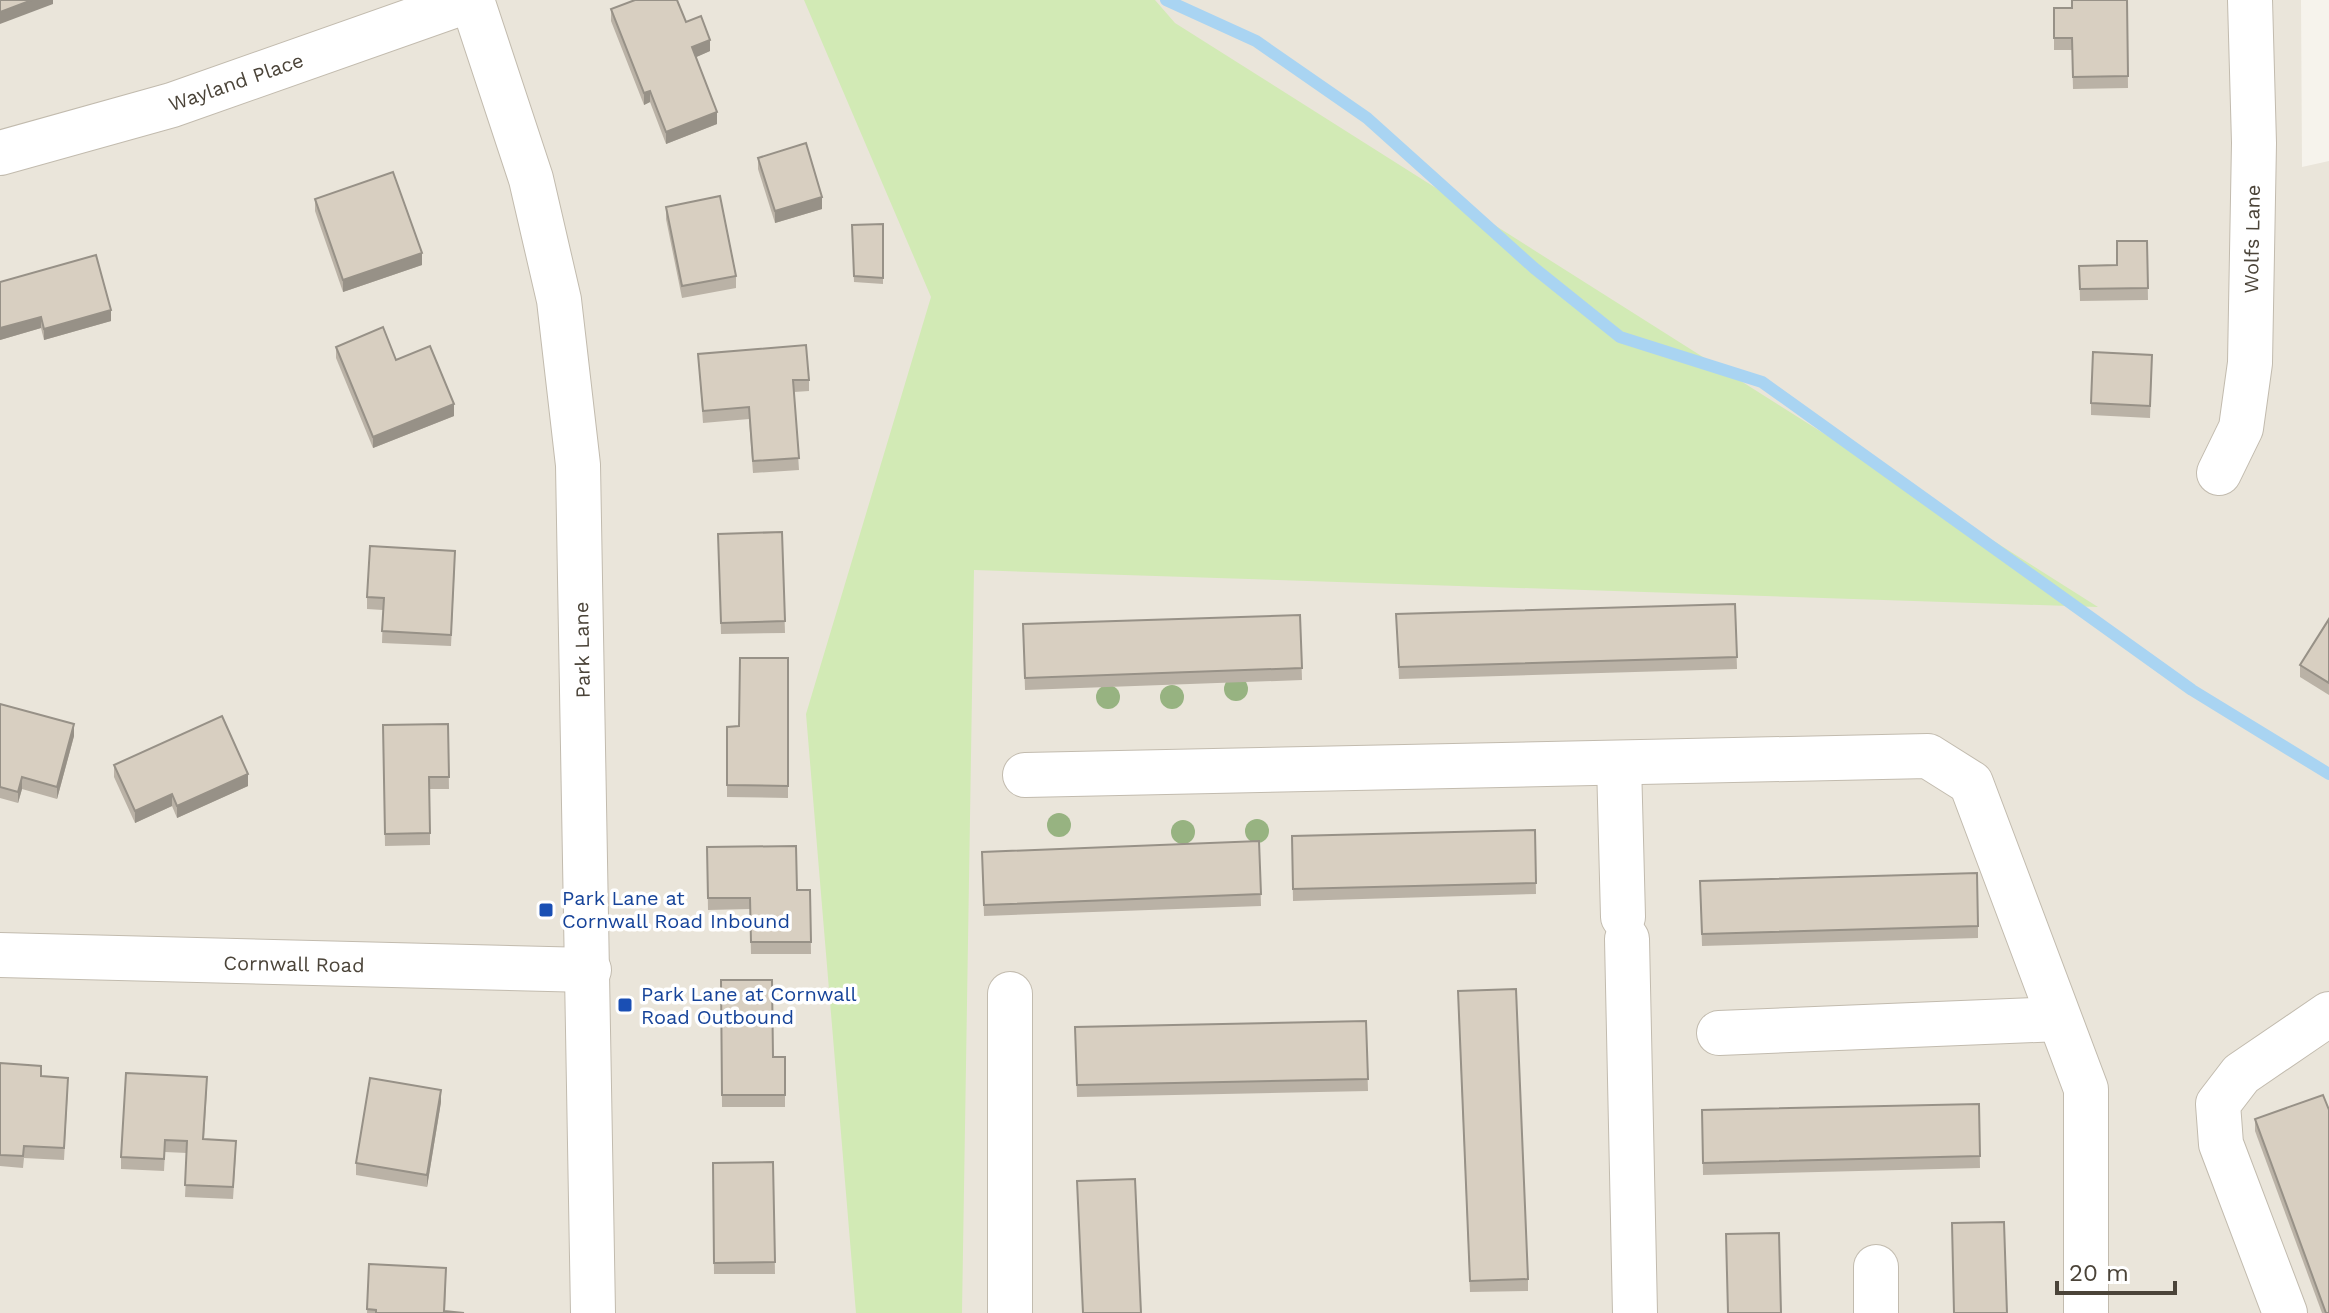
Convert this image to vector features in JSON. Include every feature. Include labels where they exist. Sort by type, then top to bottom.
[{"type":"street","name":"Wayland Place","points":[[0,153],[172,105],[471,0]]},
{"type":"street","name":"Park Lane","points":[[471,0],[531,179],[559,300],[578,465],[593,1313]]},
{"type":"street","name":"Wolfs Lane","points":[[2219,473],[2241,428],[2250,363],[2254,143],[2250,0]]},
{"type":"street","points":[[1025,775],[1928,756],[1971,783],[2086,1089],[2086,1313]]},
{"type":"street","points":[[1619,763],[1635,1313]]},
{"type":"street","name":"Cornwall Road","points":[[0,955],[589,970]]},
{"type":"street","points":[[1010,994],[1010,1313]]},
{"type":"street","points":[[2285,1313],[2221,1144],[2218,1104],[2241,1074],[2329,1014]]},
{"type":"street","points":[[1719,1033],[2059,1019]]},
{"type":"street","points":[[1876,1267],[1876,1313]]},
{"type":"shaded area","points":[[0,0],[2301,0],[2302,167],[2329,161],[2329,1313],[0,1313]]},
{"type":"green space","points":[[804,0],[1155,0],[1175,23],[2098,607],[974,570],[962,1313],[856,1313],[806,714],[931,297]]},
{"type":"building","points":[[0,0],[32,0],[0,12]]},
{"type":"building","points":[[635,0],[677,0],[686,22],[701,16],[710,40],[692,47],[717,112],[666,132],[650,91],[644,93],[611,9]]},
{"type":"building","points":[[2072,0],[2127,0],[2128,76],[2073,77],[2072,38],[2054,38],[2054,8],[2072,8]]},
{"type":"building","points":[[806,143],[822,197],[775,211],[758,158]]},
{"type":"building","points":[[393,172],[422,253],[343,280],[315,199]]},
{"type":"building","points":[[720,196],[736,276],[682,286],[666,207]]},
{"type":"building","points":[[883,224],[883,278],[854,276],[852,225]]},
{"type":"building","points":[[2117,241],[2147,241],[2148,288],[2080,289],[2079,266],[2117,265]]},
{"type":"building","points":[[96,255],[111,310],[44,329],[41,317],[0,328],[0,282]]},
{"type":"building","points":[[383,327],[396,360],[430,346],[454,404],[373,437],[336,347]]},
{"type":"building","points":[[806,345],[809,380],[793,380],[799,458],[753,461],[749,407],[703,411],[698,354]]},
{"type":"building","points":[[2093,352],[2152,355],[2150,406],[2091,403]]},
{"type":"building","points":[[782,532],[785,621],[721,623],[718,534]]},
{"type":"building","points":[[370,546],[455,551],[451,635],[382,631],[384,598],[367,597]]},
{"type":"building","points":[[1735,604],[1737,657],[1399,667],[1396,614]]},
{"type":"building","points":[[1300,615],[1302,668],[1025,678],[1023,624]]},
{"type":"building","points":[[2329,619],[2329,683],[2300,665]]},
{"type":"building","points":[[740,658],[788,658],[788,786],[727,785],[727,727],[739,726]]},
{"type":"building","points":[[0,704],[74,724],[57,787],[22,777],[18,792],[0,787]]},
{"type":"building","points":[[222,716],[248,774],[177,806],[172,794],[135,811],[114,765]]},
{"type":"building","points":[[448,724],[449,777],[429,777],[430,833],[385,834],[383,725]]},
{"type":"building","points":[[1535,830],[1536,883],[1293,889],[1292,836]]},
{"type":"building","points":[[1259,841],[1261,894],[984,905],[982,852]]},
{"type":"building","points":[[796,846],[797,890],[810,890],[811,942],[751,942],[750,898],[708,898],[707,847]]},
{"type":"building","points":[[1977,873],[1978,926],[1702,934],[1700,881]]},
{"type":"building","points":[[721,980],[772,980],[773,1057],[785,1057],[785,1095],[722,1095]]},
{"type":"building","points":[[1516,989],[1528,1279],[1470,1281],[1458,991]]},
{"type":"building","points":[[1366,1021],[1368,1079],[1077,1085],[1075,1027]]},
{"type":"building","points":[[0,1063],[41,1066],[41,1076],[68,1078],[64,1148],[24,1146],[23,1156],[0,1155]]},
{"type":"building","points":[[126,1073],[207,1077],[203,1139],[236,1141],[233,1187],[185,1185],[187,1141],[165,1140],[164,1159],[121,1157]]},
{"type":"building","points":[[370,1078],[441,1090],[427,1175],[356,1163]]},
{"type":"building","points":[[2323,1095],[2329,1110],[2329,1313],[2326,1313],[2255,1119]]},
{"type":"building","points":[[1979,1104],[1980,1156],[1703,1163],[1702,1110]]},
{"type":"building","points":[[773,1162],[775,1262],[714,1263],[713,1163]]},
{"type":"building","points":[[1135,1179],[1141,1313],[1083,1313],[1077,1181]]},
{"type":"building","points":[[2004,1222],[2007,1313],[1954,1313],[1952,1223]]},
{"type":"building","points":[[1779,1233],[1781,1313],[1728,1313],[1726,1234]]},
{"type":"building","points":[[369,1264],[446,1268],[444,1311],[464,1313],[376,1313],[376,1310],[367,1309]]},
{"type":"waterway","points":[[1166,0],[1256,41],[1367,118],[1534,268],[1620,337],[1762,382],[2192,690],[2329,774]]},
{"type":"place","name":"Park Lane at Cornwall Road Inbound","points":[[546,910]]},
{"type":"place","name":"Park Lane at Cornwall Road Outbound","points":[[625,1005]]}]
